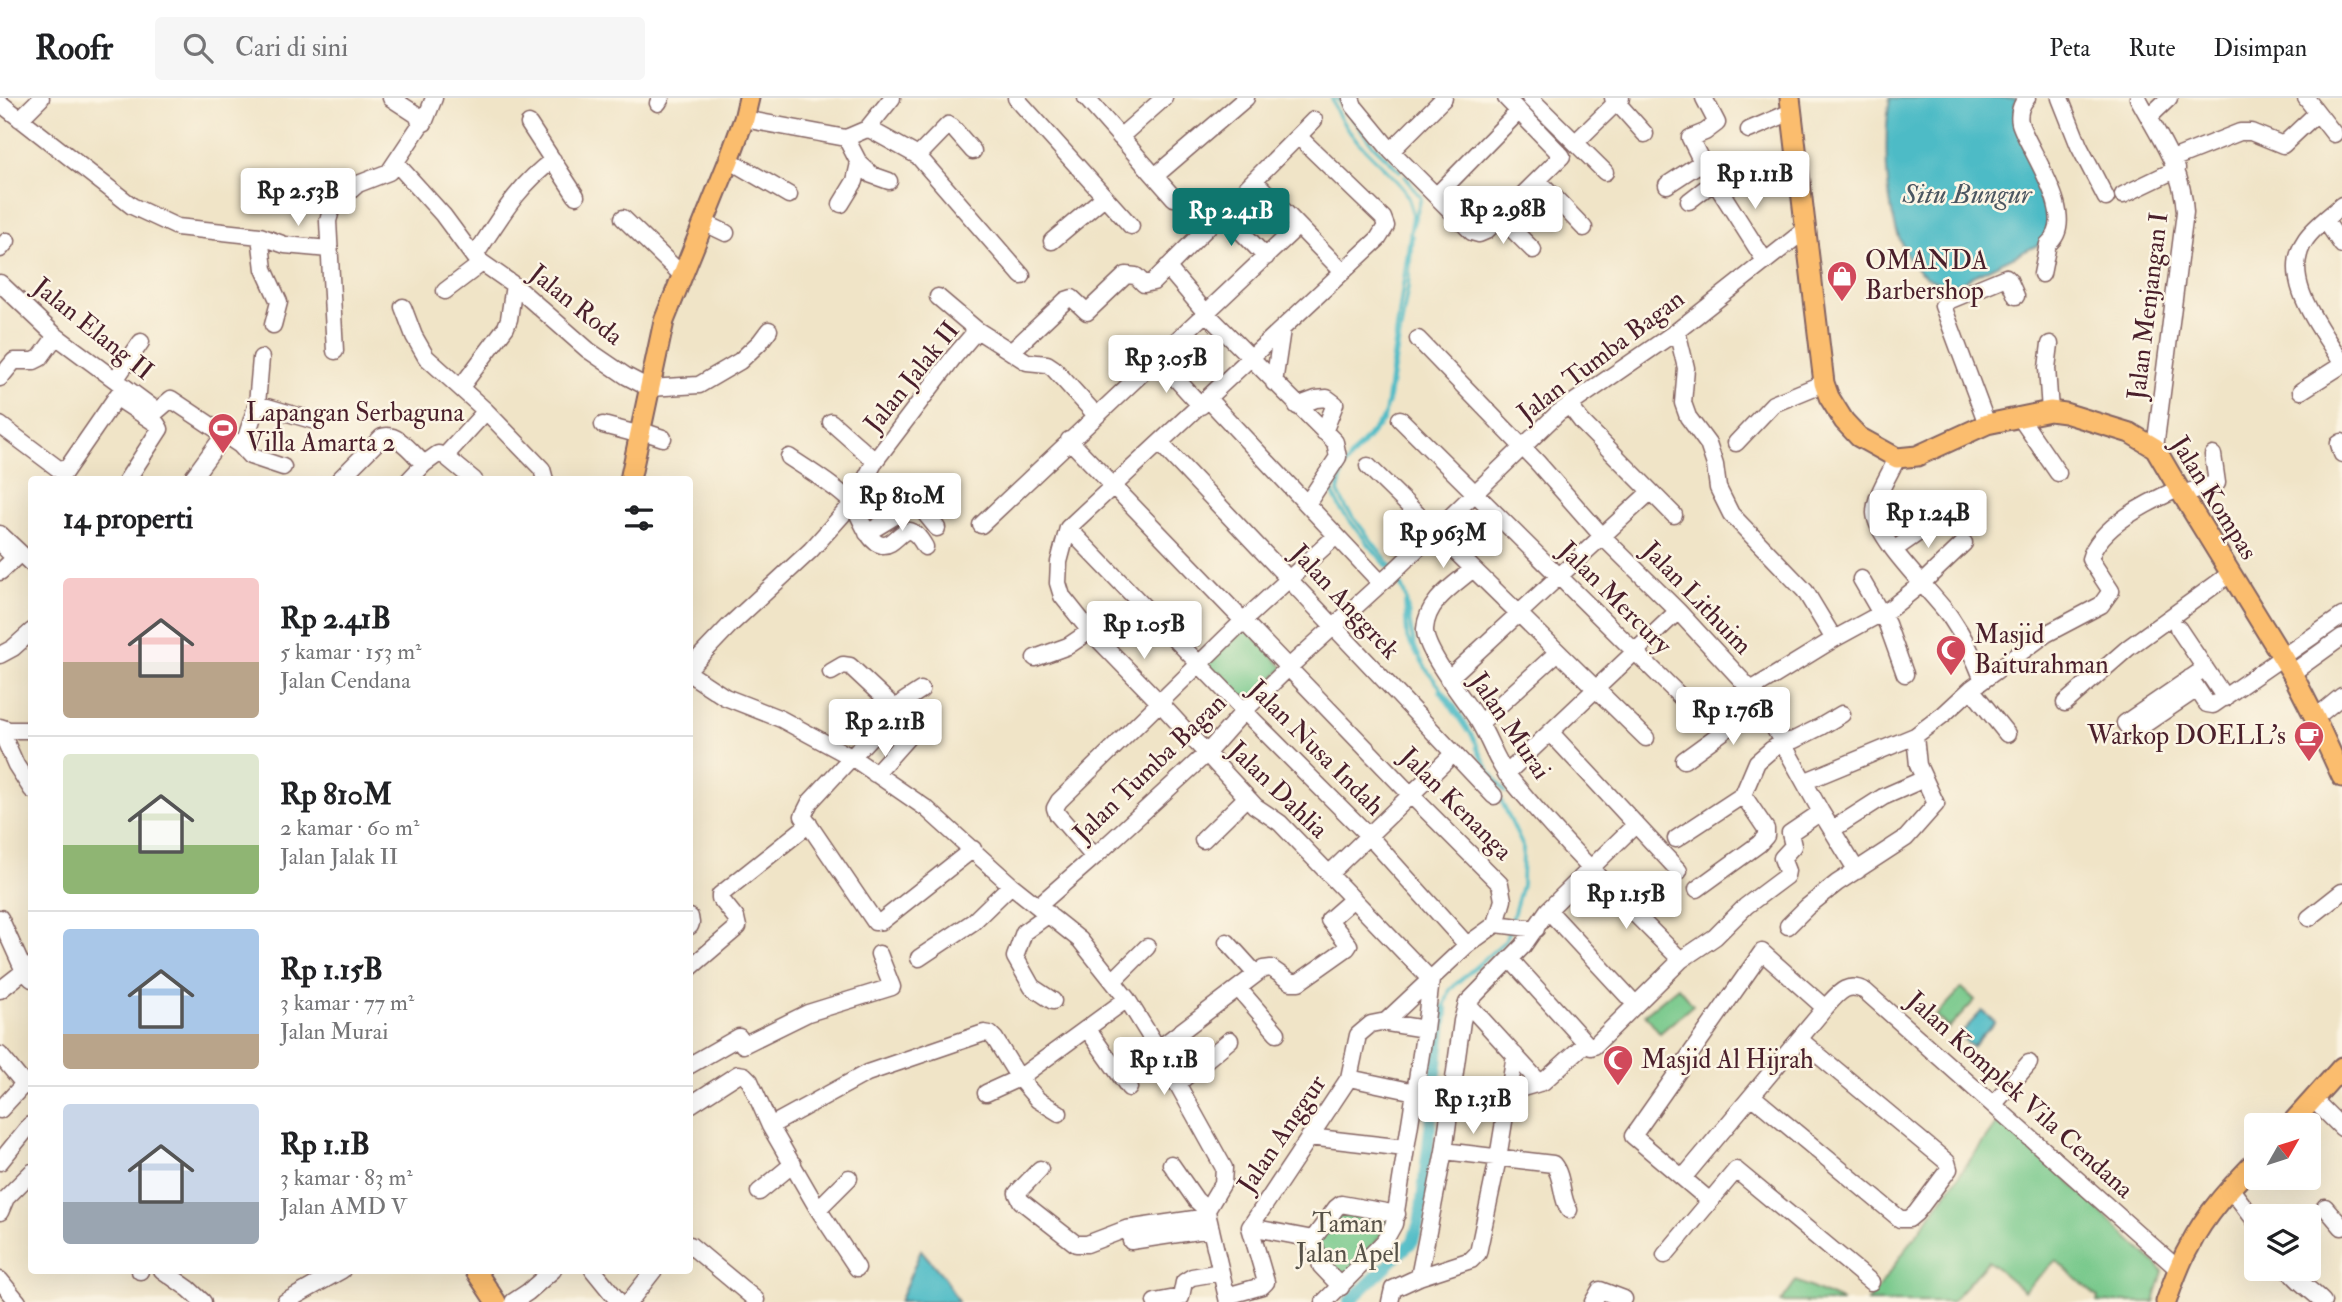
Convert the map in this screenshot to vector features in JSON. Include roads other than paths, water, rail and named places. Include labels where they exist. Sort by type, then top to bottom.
[{"type":"main road","points":[[631,476],[664,321],[705,223],[744,119],[749,98]]},
{"type":"main road","points":[[1790,105],[1824,383],[1844,421],[1859,437],[1898,458]]},
{"type":"main road","name":"Jalan Kompas","points":[[1898,458],[1917,456],[1987,424],[2050,411],[2130,433],[2155,448],[2288,666],[2342,777]]},
{"type":"main road","points":[[2302,1113],[2342,1068]]},
{"type":"main road","points":[[2166,1302],[2178,1269],[2196,1234],[2244,1173]]},
{"type":"main road","points":[[478,1274],[496,1302]]},
{"type":"street","points":[[20,119],[41,98]]},
{"type":"street","points":[[391,98],[416,115],[421,124]]},
{"type":"street","points":[[335,351],[328,221],[332,207],[358,184],[389,172],[424,122],[435,98]]},
{"type":"street","points":[[744,119],[846,138],[867,129],[892,98]]},
{"type":"street","points":[[1016,98],[1131,226]]},
{"type":"street","points":[[1086,98],[1174,198]]},
{"type":"street","points":[[1120,136],[1164,98]]},
{"type":"street","points":[[1155,176],[1245,98]]},
{"type":"street","points":[[1351,98],[1354,106],[1391,150],[1477,234],[1486,231],[1562,156],[1506,98]]},
{"type":"street","points":[[1391,150],[1444,98]]},
{"type":"street","points":[[1530,98],[1605,172]]},
{"type":"street","points":[[1704,98],[1717,123],[1690,138],[1702,162],[1765,261]]},
{"type":"street","points":[[2027,98],[2020,111],[2020,122],[2044,171],[2057,206],[2055,239],[2048,244],[2042,274]]},
{"type":"street","points":[[2060,98],[2079,146],[2106,198]]},
{"type":"street","name":"Jalan Menjangan I","points":[[2138,98],[2175,164],[2183,187],[2185,212],[2155,448]]},
{"type":"street","points":[[2148,117],[2169,98]]},
{"type":"street","points":[[2306,98],[2334,134]]},
{"type":"street","points":[[1576,142],[1616,99],[1645,134]]},
{"type":"street","points":[[0,103],[132,206],[177,227],[260,236],[285,245],[329,249]]},
{"type":"street","points":[[1749,130],[1790,105]]},
{"type":"street","points":[[1436,196],[1519,111]]},
{"type":"street","points":[[2123,195],[2175,164],[2240,132],[2251,132],[2283,145],[2317,113]]},
{"type":"street","points":[[1011,352],[1066,300],[1072,298],[1087,312],[1126,275],[1136,276],[1144,284],[1153,282],[1314,120]]},
{"type":"street","points":[[529,124],[576,196]]},
{"type":"street","points":[[918,156],[947,125],[973,151]]},
{"type":"street","points":[[867,129],[918,156],[1022,276]]},
{"type":"street","points":[[1068,528],[1378,239],[1386,223],[1383,218],[1298,136]]},
{"type":"street","points":[[846,138],[859,163],[872,175],[889,181]]},
{"type":"street","points":[[445,291],[478,260],[518,192],[532,176],[553,160]]},
{"type":"street","points":[[729,160],[789,194]]},
{"type":"street","points":[[1667,185],[1702,162]]},
{"type":"street","name":"Jalan Roda","points":[[396,163],[443,215],[458,238],[478,260],[514,285],[588,350],[649,388]]},
{"type":"street","points":[[841,204],[855,181],[859,163]]},
{"type":"street","points":[[1254,180],[1342,271]]},
{"type":"street","points":[[1538,180],[1584,228]]},
{"type":"street","points":[[1689,201],[1714,181]]},
{"type":"street","points":[[1052,241],[1104,197]]},
{"type":"street","points":[[2301,391],[2342,364],[2308,306],[2299,284],[2298,256],[2306,239],[2342,205]]},
{"type":"street","points":[[1222,212],[1266,257]]},
{"type":"street","points":[[1500,217],[1533,250]]},
{"type":"street","points":[[623,218],[682,275]]},
{"type":"street","points":[[2325,220],[2342,245]]},
{"type":"street","points":[[705,223],[726,233]]},
{"type":"street","points":[[981,525],[1298,226]]},
{"type":"street","name":"Jalan Tumba Bagan","points":[[1053,1001],[1032,986],[1015,957],[1024,932],[1094,857],[1206,754],[1244,711],[1288,668],[1385,580],[1522,446],[1569,405],[1677,331],[1805,230]]},
{"type":"street","points":[[260,236],[264,269],[279,302],[273,325]]},
{"type":"street","points":[[1167,267],[1206,313],[1335,442],[1338,457],[1307,504]]},
{"type":"street","points":[[0,274],[16,288]]},
{"type":"street","points":[[1987,424],[1943,306],[1948,301],[2006,277],[2016,296]]},
{"type":"street","name":"Jalan Elang II","points":[[0,283],[56,336],[118,388],[157,411],[171,399],[224,435]]},
{"type":"street","points":[[461,387],[508,322],[514,285]]},
{"type":"street","points":[[937,297],[977,330]]},
{"type":"street","points":[[403,307],[414,336],[433,366],[461,387],[486,411],[542,469],[544,476]]},
{"type":"street","points":[[1274,383],[1282,329]]},
{"type":"street","points":[[649,388],[699,385],[740,361],[769,330]]},
{"type":"street","name":"Jalan Jalak II","points":[[693,664],[730,625],[811,550],[853,503],[875,461],[977,330],[1027,362],[1047,364],[1053,368],[1096,415]]},
{"type":"street","points":[[1677,331],[1686,368],[1682,403],[1688,417],[1708,444],[1724,503],[1731,514],[1805,592],[1834,639]]},
{"type":"street","points":[[0,378],[14,361],[34,361],[40,358],[56,336]]},
{"type":"street","name":"Jalan Lithuim","points":[[1418,339],[1751,690],[1857,871]]},
{"type":"street","points":[[0,425],[64,473],[118,388],[141,342]]},
{"type":"street","points":[[2050,344],[2047,368],[2050,411]]},
{"type":"street","points":[[240,445],[244,442],[257,404],[261,358]]},
{"type":"street","points":[[1158,359],[1307,504],[1336,536],[1385,580]]},
{"type":"street","points":[[1736,443],[1773,404],[1824,383]]},
{"type":"street","points":[[118,388],[160,429],[130,476]]},
{"type":"street","points":[[1297,406],[1327,398],[1335,404],[1324,432]]},
{"type":"street","points":[[257,404],[315,421]]},
{"type":"street","points":[[1569,405],[1582,422],[1674,515]]},
{"type":"street","points":[[445,456],[486,411]]},
{"type":"street","points":[[2019,416],[2058,473]]},
{"type":"street","name":"Jalan Mercury","points":[[1400,419],[1693,709]]},
{"type":"street","points":[[831,422],[875,461]]},
{"type":"street","points":[[603,425],[663,438]]},
{"type":"street","points":[[194,476],[224,435],[240,445],[250,456],[283,467]]},
{"type":"street","points":[[344,476],[387,435],[394,436],[424,464]]},
{"type":"street","name":"Jalan Kenanga","points":[[1069,440],[1410,795],[1500,884],[1503,900],[1500,925]]},
{"type":"street","points":[[2342,442],[2339,444],[2342,454]]},
{"type":"street","name":"Jalan Anggrek","points":[[1160,443],[1494,796]]},
{"type":"street","points":[[413,476],[436,455],[445,456],[469,476]]},
{"type":"street","points":[[1806,781],[1915,736],[1944,715],[1977,685],[2046,634],[2101,606],[2112,592],[2090,559],[2092,549],[2125,518],[2140,508],[2180,492],[2217,483],[2213,455]]},
{"type":"street","points":[[789,457],[853,503],[867,533],[883,545],[903,533],[912,531],[925,547]]},
{"type":"street","points":[[1898,458],[1876,504],[1875,516],[1881,531],[1950,617],[1976,662],[1977,685],[2007,734]]},
{"type":"street","points":[[1368,467],[1646,738]]},
{"type":"street","points":[[1448,679],[1650,492]]},
{"type":"street","points":[[867,533],[915,504],[937,528]]},
{"type":"street","points":[[1895,549],[1941,517]]},
{"type":"street","name":"Jalan Dahlia","points":[[1068,528],[1059,562],[1058,583],[1066,600],[1090,631],[1255,806],[1280,822],[1431,980]]},
{"type":"street","name":"Jalan Nusa Indah","points":[[1068,528],[1368,835],[1467,945]]},
{"type":"street","points":[[0,534],[28,560]]},
{"type":"street","points":[[1094,857],[1057,814],[1056,804],[1243,621],[1336,536]]},
{"type":"street","points":[[0,543],[15,558],[0,572]]},
{"type":"street","points":[[1751,690],[1834,639],[1881,614],[1921,584],[1964,543]]},
{"type":"street","name":"Jalan Murai","points":[[1473,569],[1437,599],[1429,610],[1425,631],[1427,642],[1448,679],[1480,723],[1507,774],[1591,868],[1681,960]]},
{"type":"street","points":[[2065,703],[2128,648],[2230,574]]},
{"type":"street","points":[[1861,579],[1881,614],[1905,674]]},
{"type":"street","points":[[1507,774],[1678,611]]},
{"type":"street","points":[[2288,666],[2342,616]]},
{"type":"street","points":[[2178,628],[2225,698]]},
{"type":"street","points":[[1035,658],[1068,646],[1090,631]]},
{"type":"street","points":[[0,655],[28,635]]},
{"type":"street","points":[[2204,668],[2193,683],[2209,706],[2342,637]]},
{"type":"street","points":[[1480,723],[1558,652]]},
{"type":"street","points":[[831,672],[843,665],[850,666],[897,709]]},
{"type":"street","points":[[693,676],[725,697],[781,719],[853,758],[927,809],[1011,885],[1080,940],[1127,999],[1224,1168],[1223,1183],[1209,1218]]},
{"type":"street","points":[[921,690],[904,701],[810,802],[803,816],[873,921],[882,921],[973,849]]},
{"type":"street","points":[[2315,718],[2342,696]]},
{"type":"street","points":[[1684,760],[1761,704]]},
{"type":"street","points":[[1676,839],[1743,795],[1757,762],[1783,742],[1794,740],[1821,727],[1842,713]]},
{"type":"street","points":[[875,774],[925,718]]},
{"type":"street","points":[[0,728],[28,730]]},
{"type":"street","points":[[0,728],[16,765],[28,784]]},
{"type":"street","points":[[1551,733],[1679,871]]},
{"type":"street","points":[[1788,926],[1822,894],[1906,838],[1936,804],[1916,755],[1915,736]]},
{"type":"street","points":[[1329,874],[1454,753]]},
{"type":"street","points":[[1833,829],[1883,797],[1924,779]]},
{"type":"street","points":[[1697,889],[1766,836],[1766,829],[1743,795]]},
{"type":"street","points":[[1203,839],[1247,797]]},
{"type":"street","points":[[1509,1092],[1540,1083],[1550,1077],[1635,1004],[1681,960],[1715,937],[1746,906],[1786,876],[1782,858],[1793,846],[1790,833],[1821,812]]},
{"type":"street","points":[[693,965],[738,927],[720,895],[809,824]]},
{"type":"street","points":[[1419,1277],[1444,1151],[1462,1021],[1467,1003],[1510,959],[1529,929],[1636,825]]},
{"type":"street","points":[[919,958],[973,922],[1011,885]]},
{"type":"street","points":[[2309,918],[2342,892]]},
{"type":"street","points":[[1158,1049],[1269,967],[1291,982],[1299,982],[1347,948],[1349,945],[1328,920],[1353,899]]},
{"type":"street","points":[[1548,910],[1635,1004]]},
{"type":"street","points":[[0,918],[28,970]]},
{"type":"street","points":[[1324,1302],[1390,1235],[1397,1214],[1431,980],[1467,945],[1500,925],[1529,929]]},
{"type":"street","points":[[1227,942],[1256,974]]},
{"type":"street","points":[[1113,981],[1147,947]]},
{"type":"street","points":[[1710,1201],[1633,1136],[1762,952],[1825,1008]]},
{"type":"street","points":[[693,1063],[739,1037],[743,1045],[807,1013],[892,987],[879,954]]},
{"type":"street","points":[[1510,959],[1589,1045]]},
{"type":"street","points":[[0,990],[28,973]]},
{"type":"street","name":"Jalan Anggur","points":[[1250,1227],[1349,1078],[1358,1035],[1371,1024],[1385,1022],[1431,980]]},
{"type":"street","name":"Jalan Komplek Vila Cendana","points":[[1683,1178],[1825,1008],[1846,988],[1852,986],[1866,991],[2178,1269]]},
{"type":"street","points":[[1238,988],[1277,1033]]},
{"type":"street","points":[[986,1093],[1019,1078],[1127,999]]},
{"type":"street","points":[[1467,1003],[1540,1083]]},
{"type":"street","points":[[1385,1022],[1425,1030]]},
{"type":"street","points":[[1088,1030],[1129,1088]]},
{"type":"street","points":[[770,1126],[867,1073],[984,1034],[990,1034],[995,1039],[1019,1078],[1038,1100],[1059,1113]]},
{"type":"street","points":[[1752,1096],[1900,1219],[1909,1219],[1916,1213],[1949,1169],[1947,1162],[1799,1039]]},
{"type":"street","points":[[1177,1084],[1230,1040]]},
{"type":"street","points":[[0,1055],[28,1086],[0,1110]]},
{"type":"street","points":[[1390,1302],[1393,1289],[1419,1277],[1471,1260],[1478,1253],[1498,1158],[1515,1055]]},
{"type":"street","points":[[1994,1104],[2029,1063]]},
{"type":"street","points":[[693,1103],[738,1074],[744,1075],[750,1081],[770,1126],[818,1209],[857,1268]]},
{"type":"street","points":[[1349,1078],[1415,1092]]},
{"type":"street","points":[[2314,1100],[2342,1128]]},
{"type":"street","points":[[0,1162],[28,1129]]},
{"type":"street","points":[[1309,1137],[1405,1148]]},
{"type":"street","points":[[1444,1151],[1553,1164],[1558,1169],[1566,1207],[1569,1210]]},
{"type":"street","points":[[759,1192],[793,1164]]},
{"type":"street","points":[[1171,1164],[1209,1218],[1230,1300]]},
{"type":"street","points":[[1040,1168],[1017,1193],[1021,1201],[1076,1244],[1087,1244],[1126,1229],[1209,1218]]},
{"type":"street","points":[[1665,1255],[1736,1170],[1871,1282]]},
{"type":"street","points":[[0,1212],[6,1198],[28,1176]]},
{"type":"street","points":[[818,1209],[849,1178]]},
{"type":"street","points":[[2230,1188],[2244,1206]]},
{"type":"street","points":[[1313,1239],[1340,1204],[1397,1214]]},
{"type":"street","points":[[2325,1208],[2342,1227]]},
{"type":"street","points":[[1131,1241],[1209,1218]]},
{"type":"street","points":[[1230,1300],[1266,1282],[1250,1227],[1313,1239]]},
{"type":"street","points":[[1313,1239],[1321,1266],[1341,1287]]},
{"type":"street","points":[[693,1247],[757,1300]]},
{"type":"street","points":[[1155,1302],[1181,1297],[1184,1282],[1192,1277],[1221,1272]]},
{"type":"street","points":[[167,1274],[203,1302]]},
{"type":"street","points":[[285,1302],[335,1274]]},
{"type":"street","points":[[513,1302],[548,1274]]},
{"type":"street","points":[[596,1274],[618,1302]]},
{"type":"street","points":[[629,1302],[651,1274]]},
{"type":"street","points":[[0,1280],[18,1302]]},
{"type":"street","points":[[2297,1281],[2323,1302]]},
{"type":"street","points":[[1593,1302],[1601,1290],[1623,1299]]},
{"type":"street","points":[[1230,1300],[1262,1296],[1267,1302]]},
{"type":"water","name":"Situ Bungur","points":[[1890,98],[2017,98],[2015,104],[2052,204],[2053,228],[2044,242],[1959,283],[1933,280],[1914,266],[1901,242],[1892,213],[1886,149]]},
{"type":"water","points":[[1982,1011],[1995,1022],[1972,1047],[1959,1035]]},
{"type":"water","points":[[921,1250],[944,1277],[958,1302],[899,1302]]},
{"type":"waterway","points":[[1332,98],[1336,111],[1352,135],[1403,188],[1413,214],[1384,420],[1338,474],[1331,490],[1341,510],[1388,568]]},
{"type":"waterway","points":[[1337,98],[1372,144],[1400,171]]},
{"type":"waterway","points":[[1405,176],[1421,198],[1413,225]]},
{"type":"waterway","points":[[1388,405],[1408,287],[1412,236]]},
{"type":"waterway","points":[[1349,458],[1385,415]]},
{"type":"waterway","points":[[1343,471],[1338,492],[1346,508],[1392,567]]},
{"type":"waterway","points":[[1395,577],[1404,592],[1418,653],[1427,670],[1463,719],[1496,787]]},
{"type":"waterway","points":[[1405,603],[1407,638],[1417,655]]},
{"type":"waterway","points":[[1440,691],[1467,731]]},
{"type":"waterway","points":[[1476,747],[1484,762]]},
{"type":"waterway","points":[[1492,774],[1505,792]]},
{"type":"waterway","points":[[1500,798],[1523,847],[1522,885],[1511,923]]},
{"type":"waterway","points":[[1443,1011],[1450,989],[1505,941],[1509,930]]},
{"type":"waterway","points":[[1349,1302],[1413,1241],[1420,1219],[1443,1011]]},
{"type":"place","name":"OMANDA Barbershop","points":[[1842,303]]},
{"type":"place","name":"Lapangan Serbaguna Villa Amarta 2","points":[[223,455]]},
{"type":"place","name":"Masjid Baiturahman","points":[[1951,677]]},
{"type":"place","name":"Warkop DOELL's","points":[[2309,763]]},
{"type":"place","name":"Masjid Al Hijrah","points":[[1618,1087]]},
{"type":"park label","name":"Taman Jalan Apel","points":[[1348,1239]]}]
